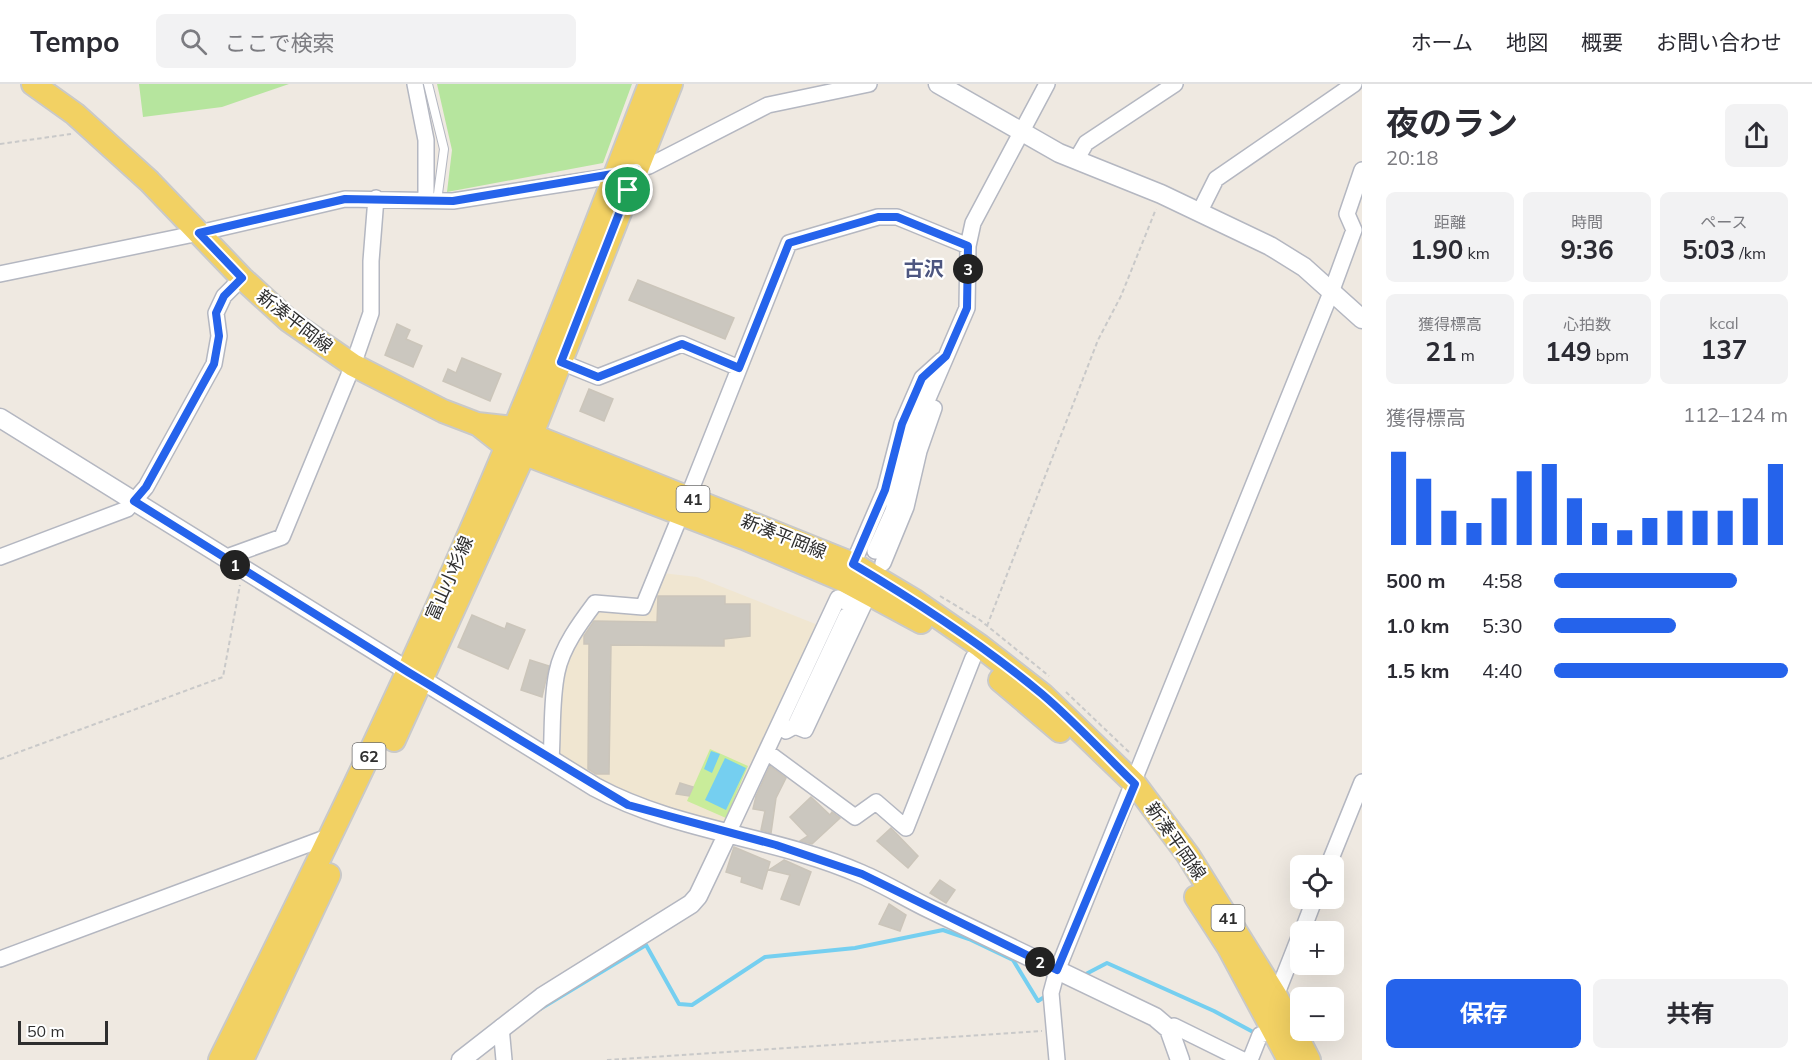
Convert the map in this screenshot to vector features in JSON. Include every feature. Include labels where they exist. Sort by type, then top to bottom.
[{"type":"main road","name":"新湊平岡線","points":[[33,84],[75,114],[149,181],[242,278],[288,320],[353,365],[443,411],[684,506],[853,564],[915,601],[980,646],[1043,695],[1188,855],[1276,996],[1309,1060]]},
{"type":"main road","name":"富山小杉線","points":[[519,441],[614,176],[650,84]]},
{"type":"main road","name":"富山小杉線","points":[[242,1060],[519,441],[561,362],[671,84]]},
{"type":"main road","name":"新湊平岡線","points":[[684,506],[744,538],[859,606],[911,615],[973,658],[1132,791],[1229,948],[1289,1060]]},
{"type":"main road","name":"富山小杉線","points":[[220,1060],[414,676]]},
{"type":"street","points":[[416,84],[426,140],[431,200]]},
{"type":"street","points":[[0,274],[199,233],[345,199],[453,201],[614,176],[666,158],[768,105],[869,84]]},
{"type":"street","points":[[938,84],[1022,134],[1076,160],[1200,211],[1270,246],[1304,267],[1362,319]]},
{"type":"street","points":[[879,557],[914,431],[967,308],[968,246],[973,223],[1047,84]]},
{"type":"street","points":[[1076,160],[1086,143],[1175,84]]},
{"type":"street","points":[[1200,211],[1216,178],[1354,84]]},
{"type":"street","points":[[1057,1060],[1051,993],[1057,970],[1132,791],[1332,290],[1354,230],[1347,214],[1362,170]]},
{"type":"street","points":[[224,558],[282,537],[353,365],[371,313],[371,261],[376,198]]},
{"type":"street","points":[[551,760],[557,672],[562,657],[582,620],[595,603],[643,607],[789,243],[878,217],[897,217],[968,246]]},
{"type":"street","points":[[0,556],[127,509],[134,501],[146,487],[214,364],[219,336],[216,313],[224,296],[242,278]]},
{"type":"street","points":[[561,362],[598,377],[682,344],[739,368]]},
{"type":"street","points":[[853,564],[885,490],[902,424],[922,378],[946,356]]},
{"type":"street","points":[[0,418],[414,676],[628,805],[805,854],[862,874],[1155,1017],[1169,1029],[1180,1060]]},
{"type":"street","points":[[461,1060],[542,997],[691,904],[698,896],[775,736],[838,598],[859,606],[805,730],[795,726],[775,736]]},
{"type":"street","points":[[767,752],[855,817],[876,802],[906,828],[973,658]]},
{"type":"street","points":[[1332,855],[1362,782]]},
{"type":"street","points":[[0,959],[333,835]]},
{"type":"street","points":[[1276,996],[1290,961]]},
{"type":"street","points":[[1169,1029],[1174,1026],[1243,1060]]},
{"type":"street","points":[[501,1027],[504,1060]]},
{"type":"street","points":[[1250,1060],[1260,1035],[1274,1031]]},
{"type":"lane","points":[[428,84],[444,149],[431,200]]},
{"type":"path","points":[[0,144],[94,131]]},
{"type":"path","points":[[987,626],[1098,340],[1121,296],[1161,194]]},
{"type":"path","points":[[0,759],[223,677],[243,570]]},
{"type":"path","points":[[607,1060],[1054,1030]]},
{"type":"shaded area","points":[[662,573],[697,577],[818,625],[725,825],[650,805],[621,792],[554,753],[561,662],[594,608],[644,612]]},
{"type":"green space","points":[[139,84],[289,84],[222,107],[143,117]]},
{"type":"green space","points":[[437,84],[632,84],[603,163],[447,192],[452,150]]},
{"type":"green space","points":[[710,749],[748,766],[726,818],[687,801]]},
{"type":"water","points":[[711,751],[720,754],[712,773],[704,769]]},
{"type":"water","points":[[725,758],[746,768],[726,810],[705,800]]},
{"type":"building","points":[[638,280],[734,318],[725,339],[629,300]]},
{"type":"building","points":[[397,324],[410,330],[406,339],[422,346],[413,367],[385,355]]},
{"type":"building","points":[[462,358],[501,374],[490,401],[443,381],[448,369],[456,373]]},
{"type":"building","points":[[589,389],[613,399],[604,421],[580,411]]},
{"type":"building","points":[[658,596],[725,596],[725,604],[750,604],[750,636],[724,639],[724,646],[611,645],[609,774],[596,774],[588,769],[589,644],[584,644],[584,636],[594,621],[657,622]]},
{"type":"building","points":[[472,615],[505,629],[507,623],[525,630],[508,669],[458,647]]},
{"type":"building","points":[[530,660],[549,666],[542,697],[521,690]]},
{"type":"building","points":[[770,766],[786,778],[776,798],[771,833],[761,830],[765,811],[753,809],[756,796]]},
{"type":"building","points":[[680,783],[693,787],[689,796],[676,794]]},
{"type":"building","points":[[811,797],[830,815],[832,812],[840,818],[812,844],[800,841],[808,836],[790,817]]},
{"type":"building","points":[[891,828],[918,856],[908,868],[877,841]]},
{"type":"building","points":[[734,847],[770,862],[762,889],[741,882],[742,877],[726,872]]},
{"type":"building","points":[[784,860],[811,872],[799,905],[781,899],[790,875],[769,870]]},
{"type":"building","points":[[940,880],[955,890],[946,903],[930,893]]},
{"type":"building","points":[[889,904],[906,915],[900,931],[879,924]]},
{"type":"waterway","points":[[540,1009],[646,945],[679,1004],[692,1005],[765,957],[855,948],[943,930],[969,939],[1013,960],[1038,1001],[1046,996]]},
{"type":"waterway","points":[[1084,975],[1107,963],[1214,1011],[1255,1033]]},
{"type":"district","name":"古沢","points":[[924,268]]},
{"type":"route","points":[[636,170],[628,190],[561,362],[598,377],[682,344],[739,368],[789,243],[878,217],[897,217],[968,246],[967,308],[946,356],[922,378],[902,424],[885,490],[853,564],[915,601],[980,646],[1043,695],[1135,784],[1057,970],[910,900],[862,874],[776,845],[628,805],[408,672],[134,501],[146,487],[214,364],[218,352],[219,336],[216,313],[224,296],[242,278],[199,233],[345,199],[453,201],[614,176],[636,170]]}]
